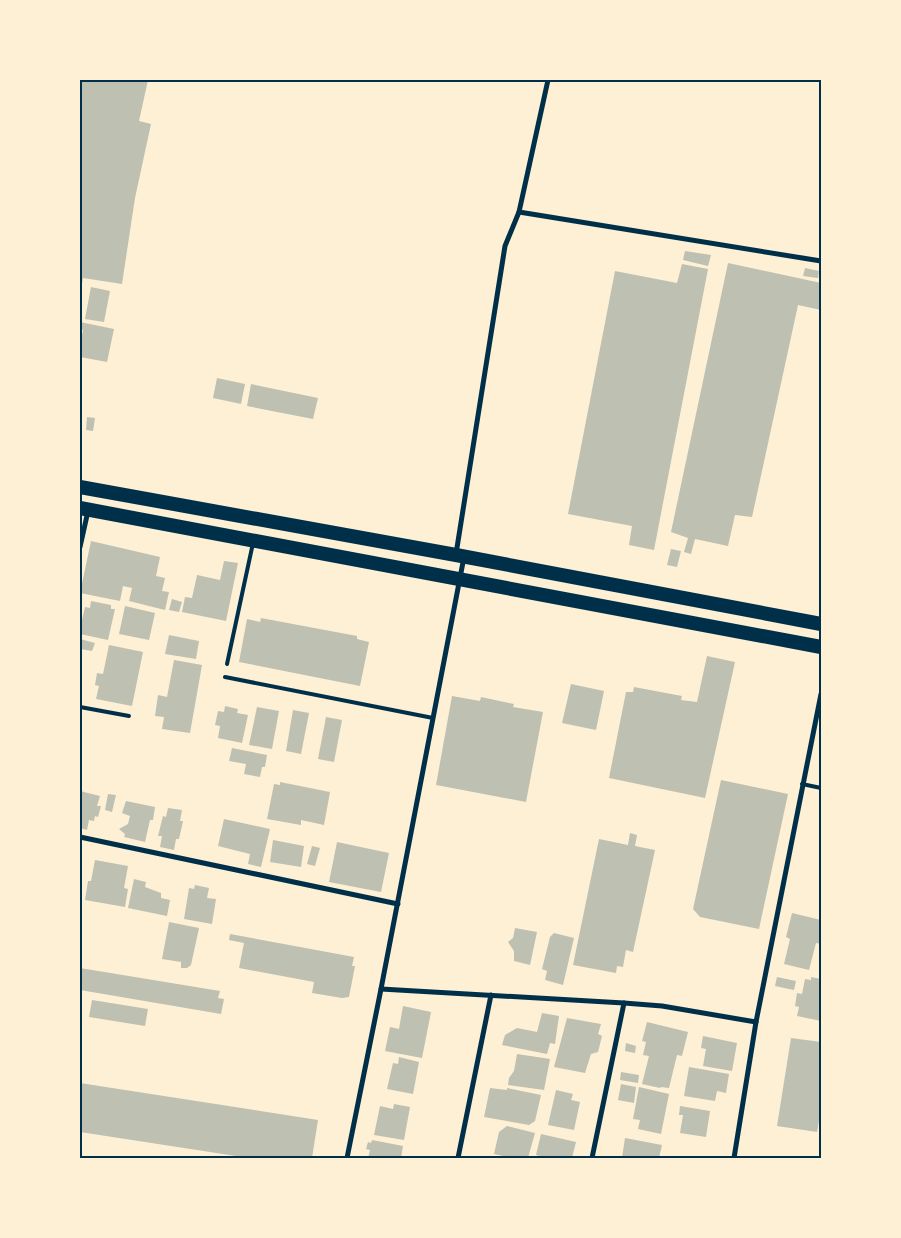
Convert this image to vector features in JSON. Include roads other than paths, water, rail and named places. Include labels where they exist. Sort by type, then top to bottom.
[{"type":"highway","points":[[80,487],[821,624]]},
{"type":"highway","points":[[84,509],[460,581],[821,647]]},
{"type":"street","points":[[347,1158],[460,581],[460,556],[506,246],[519,212],[548,80]]},
{"type":"street","points":[[519,212],[821,261]]},
{"type":"street","points":[[80,548],[84,509]]},
{"type":"street","points":[[734,1158],[756,1022],[821,694]]},
{"type":"street","points":[[80,837],[398,904]]},
{"type":"street","points":[[381,989],[662,1006],[756,1022]]},
{"type":"street","points":[[458,1158],[491,995]]},
{"type":"street","points":[[592,1158],[624,1003]]},
{"type":"lane","points":[[227,664],[254,541]]},
{"type":"lane","points":[[225,677],[433,718]]},
{"type":"lane","points":[[80,706],[129,716]]},
{"type":"lane","points":[[802,784],[821,788]]}]
